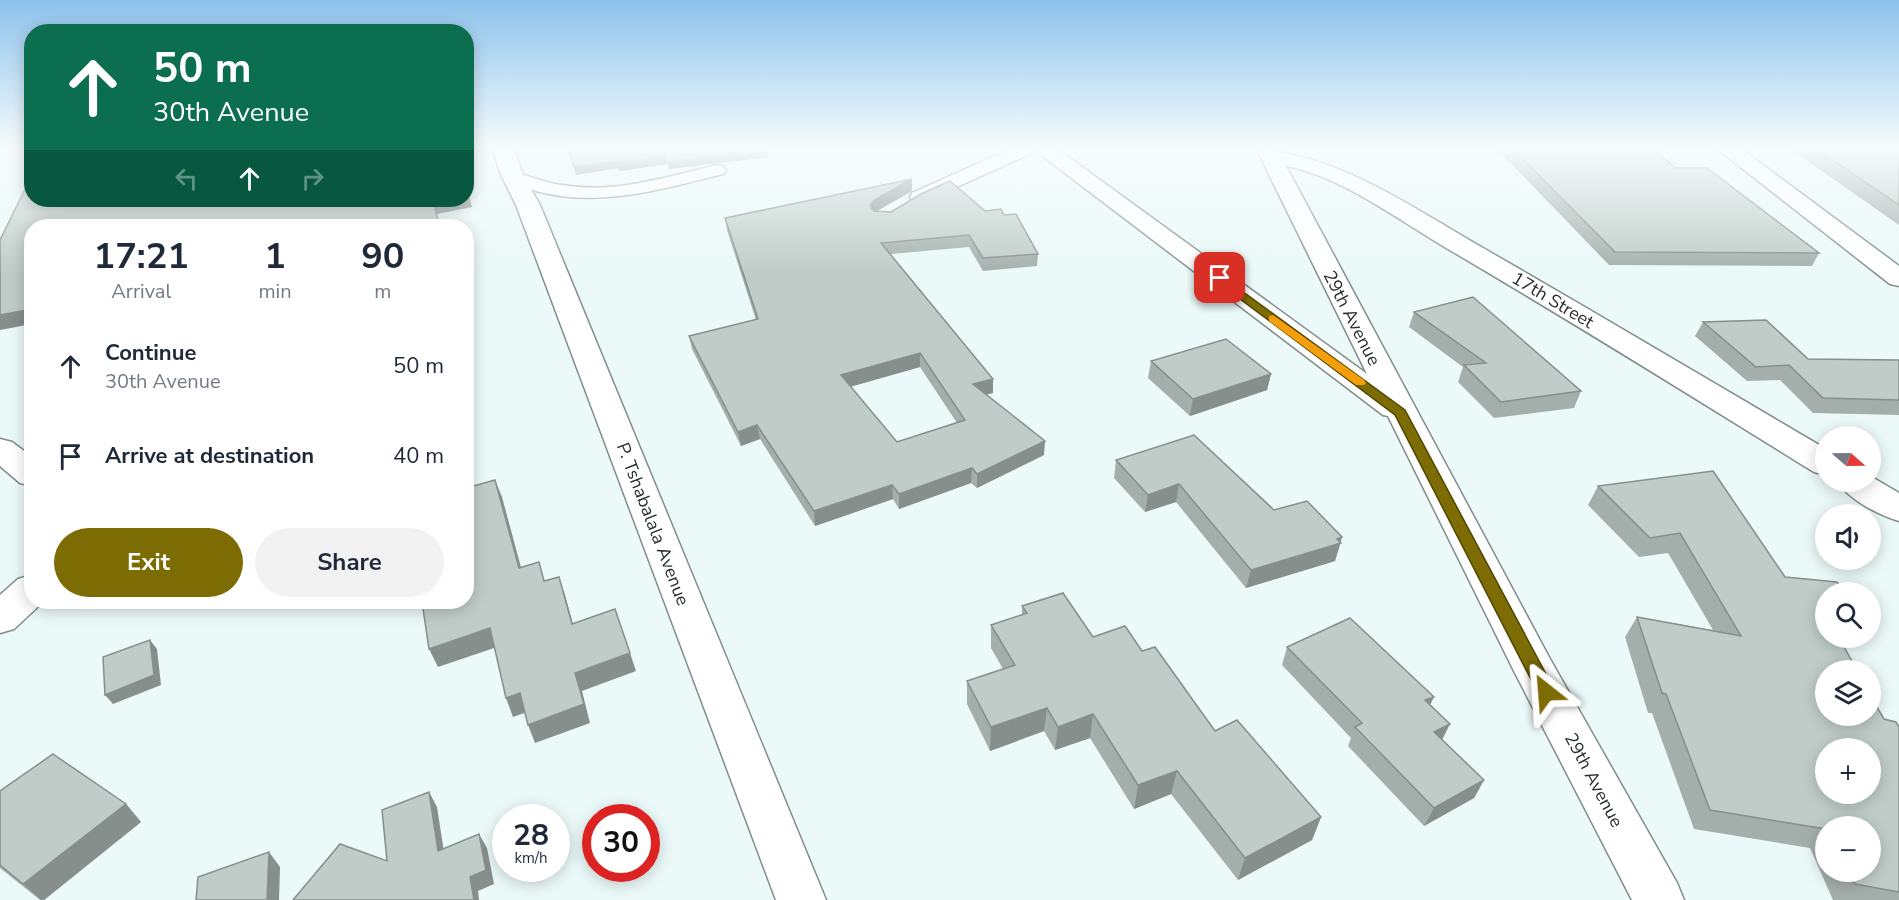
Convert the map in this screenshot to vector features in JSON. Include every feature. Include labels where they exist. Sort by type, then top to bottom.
[{"type":"street","name":"P. Tshabalala Avenue","points":[[521,190],[801,900]]},
{"type":"street","points":[[1099,190],[1401,413]]},
{"type":"street","name":"29th Avenue","points":[[1287,190],[1535,671],[1659,900]]},
{"type":"street","name":"17th Street","points":[[1364,190],[1563,305],[1815,457]]},
{"type":"street","points":[[1782,190],[1899,278]]},
{"type":"street","points":[[0,449],[24,468]]},
{"type":"street","points":[[1872,492],[1899,508]]},
{"type":"street","points":[[0,618],[24,596]]},
{"type":"lane","points":[[554,190],[603,194],[639,190]]},
{"type":"lane","points":[[903,206],[937,190]]},
{"type":"building","points":[[859,190],[892,190],[874,200],[870,206],[874,211],[891,212],[930,190],[960,190],[985,211],[1001,209],[1004,215],[1016,214],[1038,254],[983,258],[969,235],[881,243],[993,379],[973,384],[1045,441],[977,474],[972,468],[899,494],[892,485],[814,511],[757,425],[738,432],[689,336],[758,319],[725,218]],"holes":[[[920,353],[965,420],[897,442],[841,375]]]},
{"type":"building","points":[[1554,190],[1736,190],[1819,253],[1615,252]]},
{"type":"building","points":[[1877,190],[1899,190],[1899,205]]},
{"type":"building","points":[[24,191],[24,207],[434,207],[438,219],[24,219],[24,310],[0,315],[0,240]]},
{"type":"building","points":[[1473,297],[1581,391],[1501,402],[1464,365],[1486,363],[1414,312]]},
{"type":"building","points":[[1766,320],[1808,359],[1899,360],[1899,400],[1823,398],[1789,365],[1756,367],[1703,322]]},
{"type":"building","points":[[1226,339],[1271,374],[1193,399],[1151,361]]},
{"type":"building","points":[[1194,435],[1274,510],[1307,501],[1342,537],[1337,539],[1341,543],[1251,570],[1179,484],[1148,495],[1116,460]]},
{"type":"building","points":[[1713,471],[1785,577],[1837,582],[1815,582],[1815,648],[1845,648],[1851,660],[1815,660],[1815,726],[1881,726],[1881,714],[1884,719],[1896,722],[1899,727],[1899,892],[1854,882],[1881,882],[1881,816],[1815,816],[1815,827],[1710,810],[1666,694],[1662,693],[1637,617],[1741,636],[1680,533],[1650,538],[1598,486]]},
{"type":"building","points":[[495,480],[519,568],[539,562],[544,581],[559,577],[572,624],[615,609],[630,653],[575,673],[584,704],[528,725],[520,693],[506,698],[490,628],[429,649],[423,609],[474,609],[474,486]]},
{"type":"building","points":[[1063,593],[1093,637],[1125,626],[1142,651],[1155,647],[1215,731],[1237,720],[1321,817],[1245,858],[1177,771],[1138,785],[1093,714],[1058,727],[1047,708],[991,727],[967,681],[1015,665],[991,625],[1027,613],[1022,606]]},
{"type":"building","points":[[1350,618],[1434,697],[1425,700],[1450,724],[1434,732],[1484,780],[1434,808],[1355,727],[1362,723],[1287,647]]},
{"type":"building","points":[[150,640],[154,675],[105,695],[103,657]]},
{"type":"building","points":[[53,754],[126,804],[23,884],[0,865],[0,791]]},
{"type":"building","points":[[429,792],[438,851],[479,834],[486,870],[470,877],[474,900],[293,900],[340,844],[387,861],[382,810]]},
{"type":"building","points":[[269,852],[267,900],[196,900],[198,877]]},
{"type":"slow traffic","points":[[1273,318],[1360,383]]},
{"type":"route","points":[[1220,278],[1401,413],[1546,692]]}]
